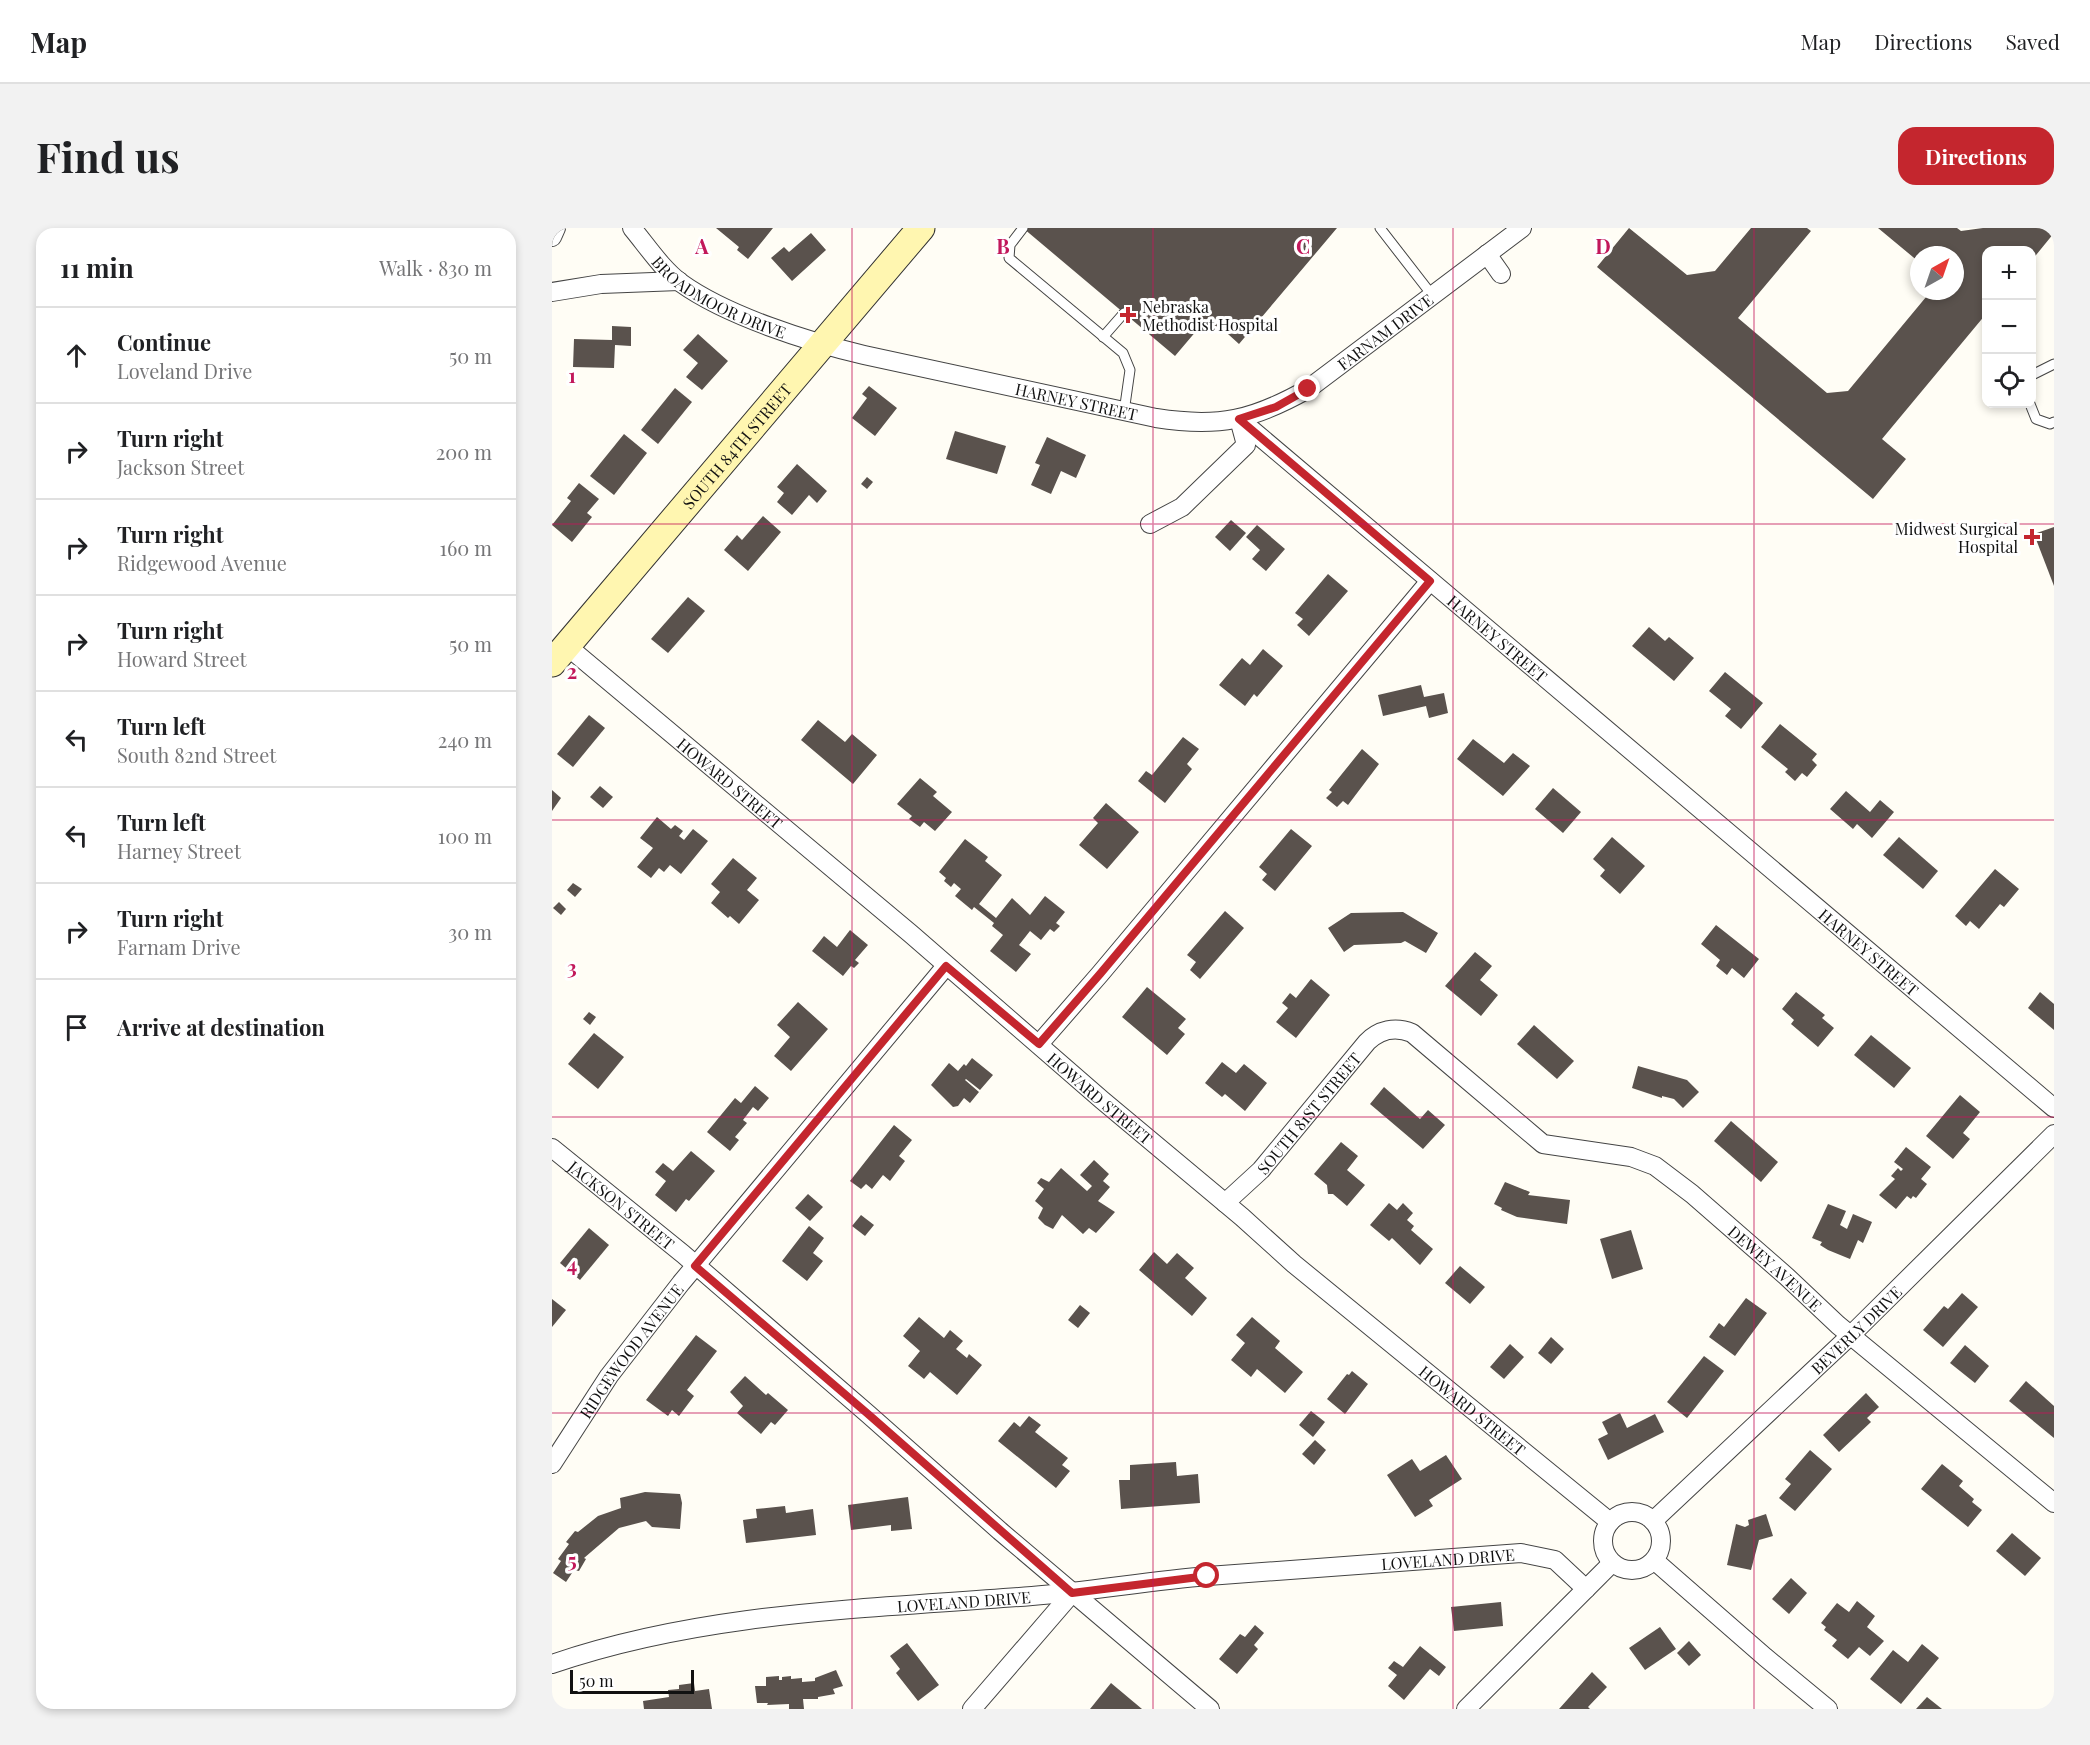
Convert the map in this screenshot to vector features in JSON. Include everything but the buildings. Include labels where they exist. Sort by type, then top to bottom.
[{"type":"main road","name":"SOUTH 84TH STREET","points":[[560,654],[921,228]]},
{"type":"street","points":[[552,237],[556,228]]},
{"type":"street","name":"BROADMOOR DRIVE","points":[[632,228],[655,257],[679,281],[713,302],[760,322],[823,344]]},
{"type":"street","name":"FARNAM DRIVE","points":[[1239,419],[1276,407],[1308,389],[1522,228]]},
{"type":"street","points":[[1487,254],[1501,274]]},
{"type":"street","points":[[552,292],[601,284],[679,281]]},
{"type":"street","name":"HARNEY STREET","points":[[823,344],[1124,412],[1180,422],[1217,422],[1239,419],[2054,1108]]},
{"type":"street","points":[[1150,524],[1182,507],[1246,445],[1239,419]]},
{"type":"street","points":[[1039,1044],[1131,938],[1430,581]]},
{"type":"street","name":"HOWARD STREET","points":[[560,654],[911,934],[1294,1264],[1610,1522]]},
{"type":"street","name":"RIDGEWOOD AVENUE","points":[[552,1464],[609,1376],[695,1266],[946,966]]},
{"type":"street","name":"DEWEY AVENUE","points":[[1393,1030],[1405,1030],[1412,1034],[1543,1144],[1631,1157],[1655,1166],[1692,1194],[1838,1325],[2054,1503]]},
{"type":"street","name":"SOUTH 81ST STREET","points":[[1225,1203],[1261,1170],[1367,1042],[1381,1032],[1393,1030]]},
{"type":"street","name":"BEVERLY DRIVE","points":[[1653,1521],[1851,1335],[2054,1134]]},
{"type":"street","name":"JACKSON STREET","points":[[552,1148],[683,1254],[1072,1593],[1210,1709]]},
{"type":"street","points":[[1627,1512],[1646,1516],[1653,1521],[1658,1528],[1661,1545],[1654,1561],[1639,1570],[1620,1568],[1612,1563],[1607,1555],[1603,1538],[1610,1522],[1627,1512]]},
{"type":"street","name":"LOVELAND DRIVE","points":[[552,1664],[596,1648],[633,1639],[768,1617],[1072,1593],[1207,1576],[1521,1553],[1555,1560],[1586,1588]]},
{"type":"street","points":[[1654,1561],[1828,1709]]},
{"type":"street","points":[[1466,1709],[1612,1563]]},
{"type":"street","points":[[972,1709],[1072,1593]]},
{"type":"lane","points":[[1023,228],[1010,245],[1009,258],[1123,353],[1130,369],[1124,412]]},
{"type":"lane","points":[[1380,228],[1432,295]]},
{"type":"lane","points":[[1103,337],[1124,312]]},
{"type":"lane","points":[[2036,373],[2054,364]]},
{"type":"lane","points":[[2032,408],[2036,419],[2050,424],[2054,422]]},
{"type":"place","name":"Nebraska Methodist Hospital","points":[[1128,315]]},
{"type":"place","name":"Midwest Surgical Hospital","points":[[2032,537]]},
{"type":"route","points":[[1207,1576],[1072,1593],[695,1266],[946,966],[1039,1044],[1430,581],[1239,419],[1276,407],[1308,389]]}]
